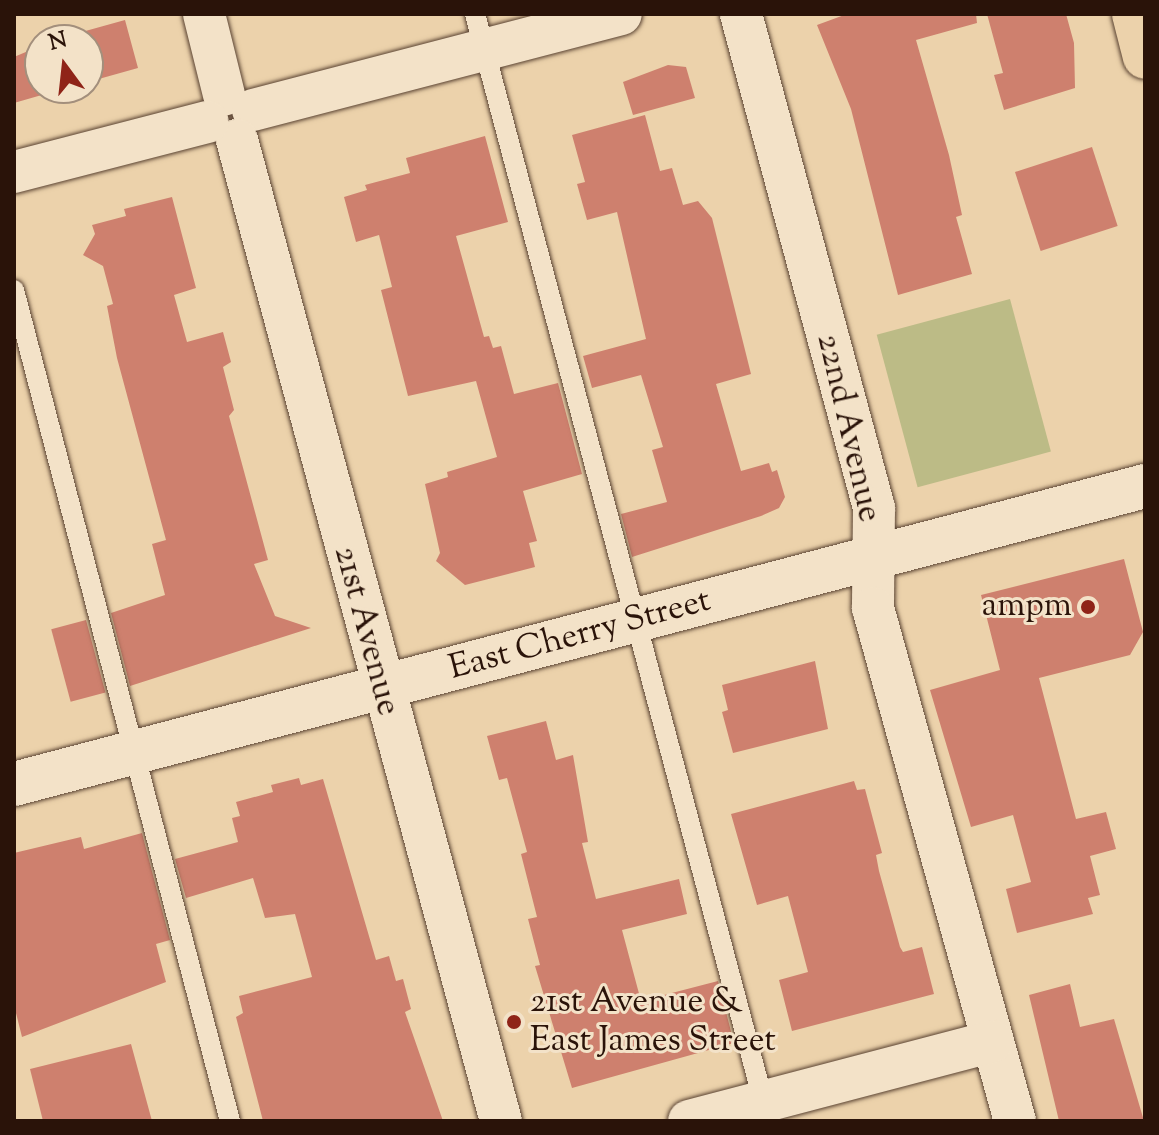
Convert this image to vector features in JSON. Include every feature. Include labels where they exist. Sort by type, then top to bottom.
[{"type":"main road","points":[[1134,14],[1145,57]]},
{"type":"main road","name":"East Cherry Street","points":[[14,784],[1145,486]]},
{"type":"street","name":"21st Avenue","points":[[204,14],[381,687],[501,1121]]},
{"type":"street","points":[[14,172],[231,117],[480,32],[621,14]]},
{"type":"street","name":"22nd Avenue","points":[[741,14],[871,493],[873,608],[1015,1121]]},
{"type":"street","points":[[689,1121],[766,1111],[993,1041]]},
{"type":"lane","points":[[480,32],[633,620],[766,1111]]},
{"type":"lane","points":[[14,290],[230,1121]]},
{"type":"shaded area","points":[[1010,299],[1051,452],[918,487],[877,335]]},
{"type":"building","points":[[847,14],[976,14],[977,23],[916,40],[949,155],[962,215],[956,217],[972,274],[898,295],[851,109],[817,25]]},
{"type":"building","points":[[987,14],[1066,14],[1074,43],[1075,88],[1004,110],[994,75],[1003,73]]},
{"type":"building","points":[[125,20],[138,68],[104,78],[104,26]]},
{"type":"building","points":[[24,53],[24,100],[14,103],[14,57]]},
{"type":"building","points":[[668,65],[686,67],[695,98],[633,115],[623,82]]},
{"type":"building","points":[[645,115],[660,171],[672,168],[683,205],[698,201],[712,218],[751,374],[716,384],[741,471],[769,463],[772,472],[777,470],[785,497],[779,508],[761,516],[632,557],[621,514],[667,502],[652,450],[663,447],[641,375],[592,388],[583,356],[646,339],[617,212],[587,220],[577,184],[585,182],[572,135]]},
{"type":"building","points":[[485,136],[508,222],[456,236],[484,337],[489,336],[493,348],[501,346],[514,394],[558,383],[582,474],[523,491],[537,541],[529,543],[535,567],[465,585],[436,561],[440,553],[425,484],[448,477],[447,472],[497,457],[476,381],[408,396],[381,290],[392,287],[379,235],[356,242],[344,197],[367,190],[365,185],[410,173],[406,158]]},
{"type":"building","points":[[1092,147],[1118,226],[1041,251],[1015,172]]},
{"type":"building","points":[[172,197],[196,288],[174,295],[187,342],[223,332],[231,362],[223,367],[234,410],[229,416],[268,560],[254,564],[275,616],[311,628],[130,686],[111,613],[165,595],[152,544],[166,540],[117,358],[107,306],[113,304],[103,266],[83,255],[95,234],[92,225],[126,216],[124,209]]},
{"type":"building","points":[[1124,559],[1143,632],[1130,655],[1039,678],[1076,819],[1106,812],[1116,849],[1090,856],[1100,895],[1088,898],[1093,914],[1017,933],[1006,889],[1031,882],[1013,815],[971,827],[930,690],[1000,670],[981,595]]},
{"type":"building","points":[[86,620],[105,692],[71,702],[51,629]]},
{"type":"building","points":[[815,661],[828,729],[733,753],[722,712],[728,710],[722,685]]},
{"type":"building","points":[[546,721],[556,760],[573,755],[588,842],[582,843],[596,899],[679,879],[687,914],[622,930],[641,1001],[718,981],[734,1043],[572,1088],[535,966],[540,965],[528,919],[537,917],[521,854],[527,852],[507,778],[499,780],[487,736]]},
{"type":"building","points":[[299,778],[301,785],[323,779],[376,960],[389,956],[396,981],[403,979],[411,1009],[405,1012],[443,1121],[263,1121],[236,1017],[243,1013],[239,996],[312,977],[295,914],[265,918],[253,878],[186,898],[175,859],[238,842],[232,818],[240,816],[236,802],[273,792],[271,785]]},
{"type":"building","points":[[854,781],[857,790],[865,789],[882,853],[876,855],[879,871],[900,947],[903,952],[922,947],[934,994],[792,1031],[779,980],[808,972],[788,896],[757,905],[731,814]]},
{"type":"building","points":[[142,833],[170,940],[156,944],[166,982],[22,1037],[14,1005],[14,853],[81,837],[84,849]]},
{"type":"building","points":[[1070,984],[1080,1027],[1114,1019],[1144,1121],[1059,1121],[1029,995]]},
{"type":"building","points":[[131,1044],[152,1121],[43,1121],[30,1069]]},
{"type":"place","name":"ampm","points":[[1088,607]]},
{"type":"place","name":"21st Avenue & East James Street","points":[[514,1022]]}]
